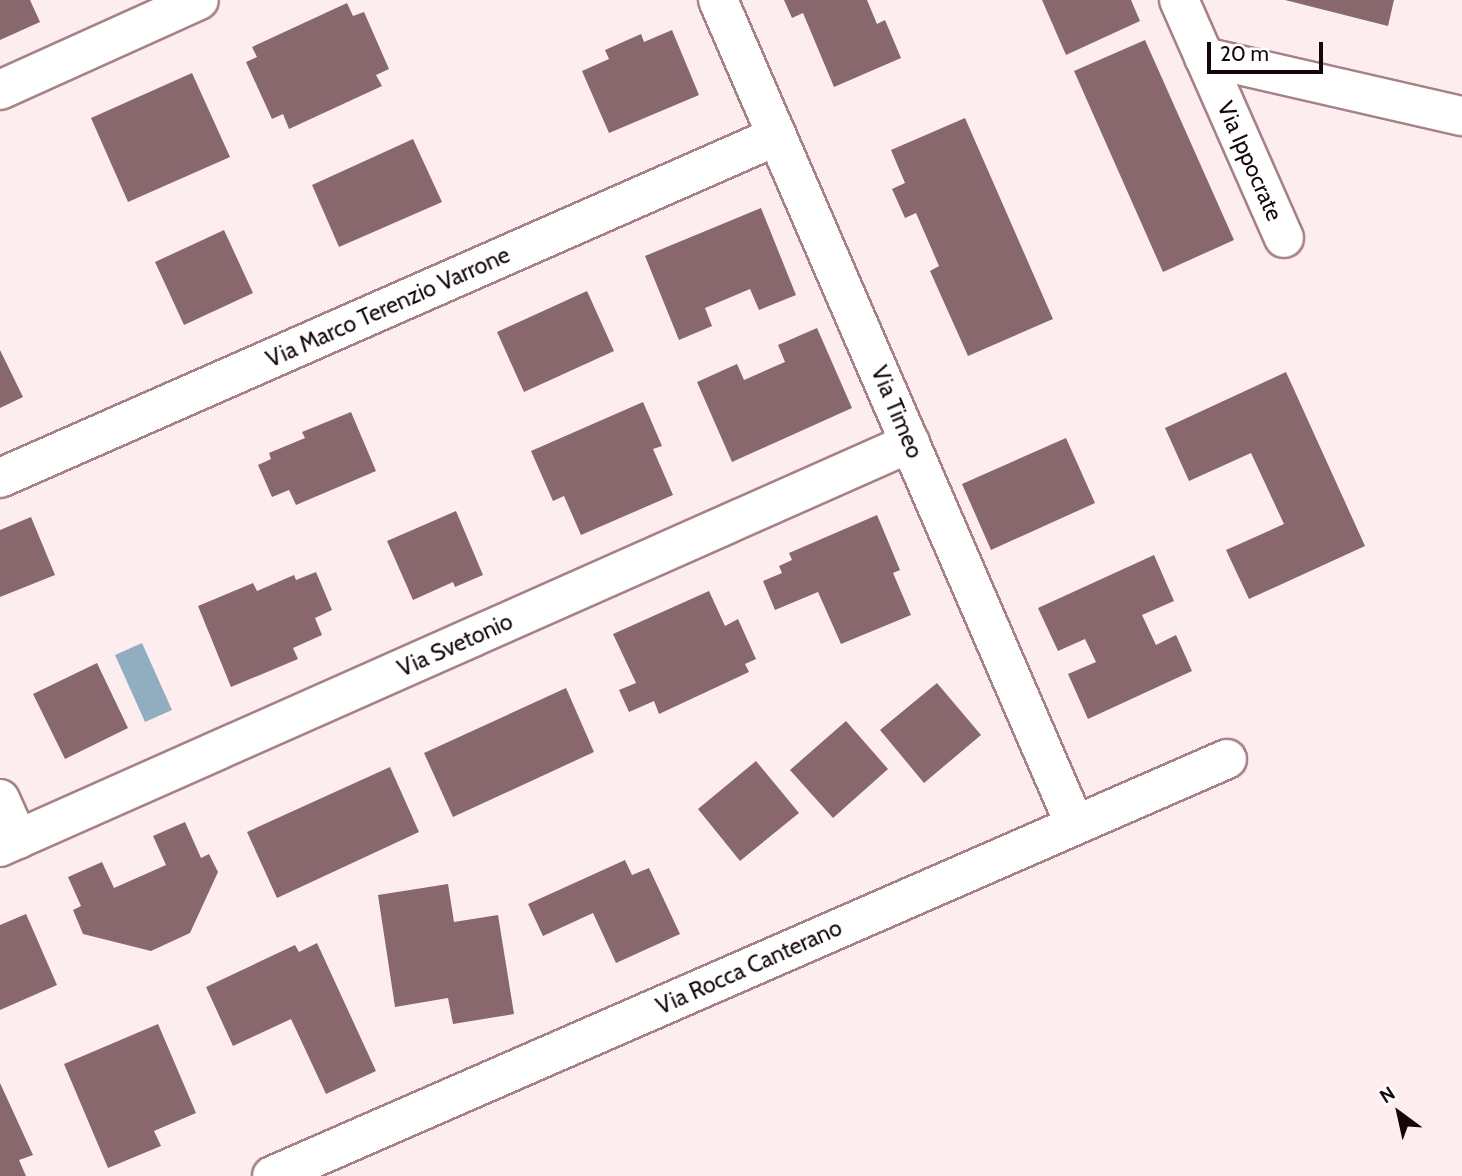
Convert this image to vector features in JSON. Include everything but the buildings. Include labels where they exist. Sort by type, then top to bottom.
[{"type":"street","points":[[0,90],[199,0]]},
{"type":"street","name":"Via Timeo","points":[[718,0],[1075,825]]},
{"type":"street","points":[[1179,0],[1204,57]]},
{"type":"street","name":"Via Ippocrate","points":[[1204,57],[1462,116]]},
{"type":"street","name":"Via Ippocrate","points":[[1204,57],[1284,238]]},
{"type":"street","name":"Via Marco Terenzio Varrone","points":[[0,478],[777,136]]},
{"type":"street","name":"Via Svetonio","points":[[9,843],[910,443]]},
{"type":"street","name":"Via Rocca Canterano","points":[[272,1176],[1227,759]]},
{"type":"street","points":[[0,799],[9,843]]},
{"type":"water","points":[[142,643],[172,710],[145,722],[115,655]]}]
